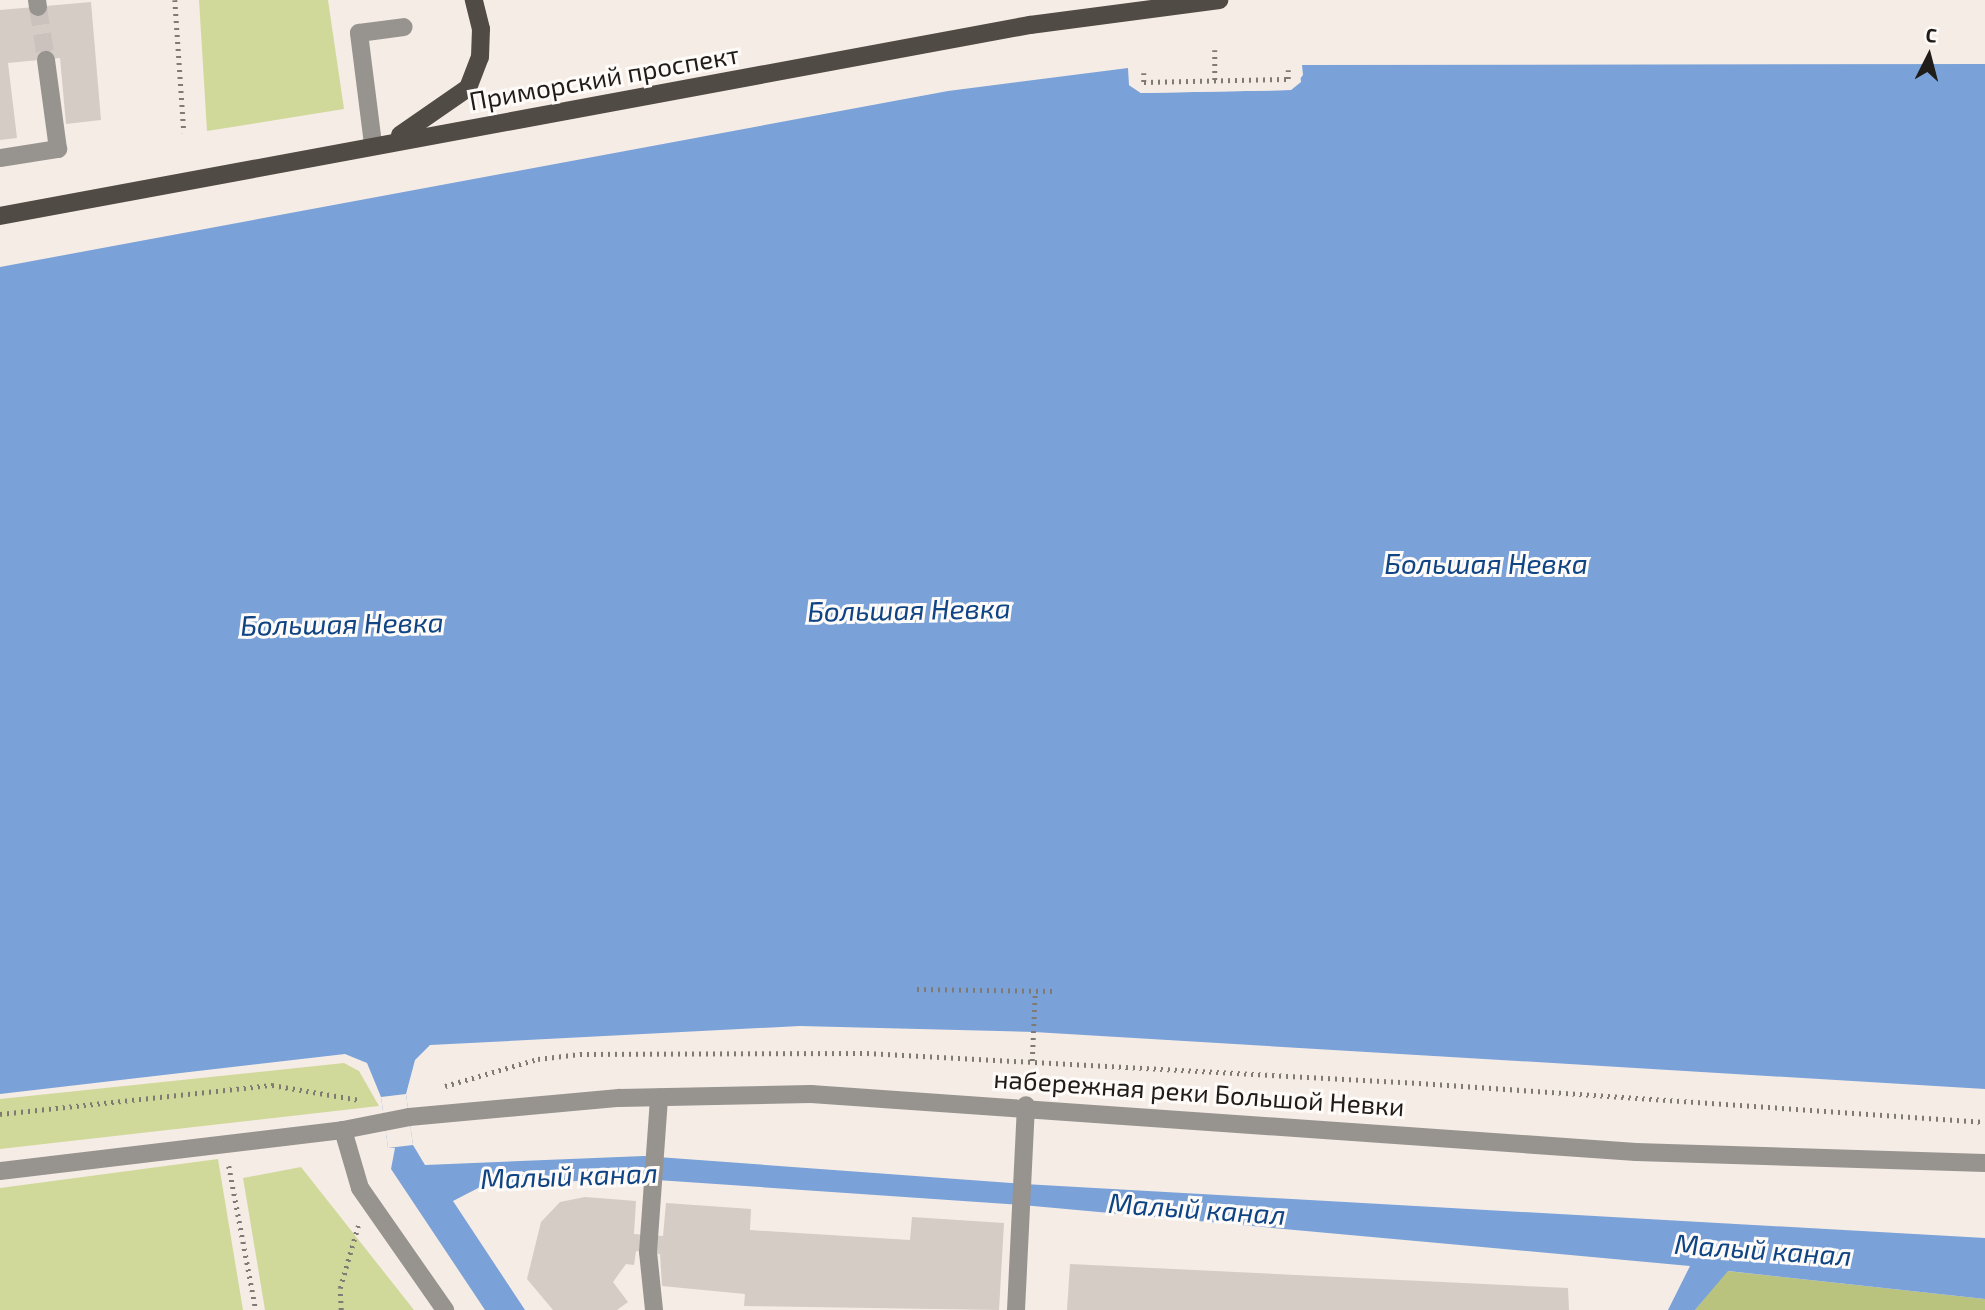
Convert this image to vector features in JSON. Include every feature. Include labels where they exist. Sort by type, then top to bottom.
[{"type":"main road","points":[[382,142],[468,88],[480,57],[481,29],[474,0]]},
{"type":"main road","name":"Приморский проспект","points":[[0,216],[382,142],[1030,25],[1219,0]]},
{"type":"street","points":[[382,142],[359,33],[404,27]]},
{"type":"street","points":[[0,158],[58,149],[46,60]]},
{"type":"street","name":"набережная реки Большой Невки","points":[[343,1130],[409,1117],[659,1097],[811,1094],[1026,1105],[1636,1152],[1985,1163]]},
{"type":"street","points":[[654,1310],[648,1252],[659,1097]]},
{"type":"street","points":[[1016,1310],[1026,1105]]},
{"type":"street","points":[[0,1171],[343,1130],[364,1194],[445,1310]]},
{"type":"path","points":[[175,0],[184,133]]},
{"type":"path","points":[[1215,50],[1215,80]]},
{"type":"path","points":[[1144,73],[1144,82],[1288,79],[1288,71]]},
{"type":"path","points":[[917,989],[1055,991]]},
{"type":"path","points":[[1032,1061],[1035,991]]},
{"type":"path","points":[[436,1091],[538,1059],[580,1054],[867,1054],[1032,1061],[1985,1122]]},
{"type":"path","points":[[0,1114],[272,1085],[368,1101]]},
{"type":"path","points":[[225,1145],[256,1310]]},
{"type":"path","points":[[341,1310],[340,1288],[364,1194]]},
{"type":"green space","points":[[199,0],[328,0],[344,109],[207,131]]},
{"type":"green space","points":[[344,1063],[359,1071],[379,1106],[0,1149],[0,1099]]},
{"type":"green space","points":[[218,1159],[243,1310],[0,1310],[0,1188]]},
{"type":"green space","points":[[301,1167],[414,1310],[265,1310],[243,1178]]},
{"type":"green space","points":[[1727,1271],[1985,1299],[1985,1310],[1695,1310]]},
{"type":"water","name":"Большая Невка","points":[[1985,64],[1985,1089],[1034,1032],[800,1026],[430,1045],[415,1060],[406,1094],[413,1145],[425,1165],[644,1156],[1024,1184],[1985,1238],[1985,1299],[1728,1271],[1695,1310],[1668,1310],[1690,1266],[1022,1205],[642,1179],[486,1184],[453,1201],[525,1310],[485,1310],[391,1169],[395,1148],[388,1148],[381,1097],[367,1063],[345,1054],[0,1094],[0,267],[948,91],[1128,68],[1129,85],[1141,93],[1291,90],[1303,75],[1302,65]]},
{"type":"pier","points":[[1299,65],[1301,82],[1291,90],[1141,93],[1129,85],[1132,68],[1132,84],[1141,89],[1290,87],[1298,80]]},
{"type":"pier","points":[[406,1094],[413,1145],[388,1148],[381,1097]]},
{"type":"building","points":[[91,2],[101,120],[66,124],[60,58],[8,63],[17,138],[0,140],[0,10]]},
{"type":"building","points":[[585,1197],[636,1201],[634,1234],[663,1236],[666,1203],[751,1209],[750,1230],[910,1240],[912,1217],[1004,1223],[999,1310],[744,1306],[745,1294],[662,1286],[660,1254],[636,1251],[634,1265],[626,1264],[613,1282],[628,1302],[617,1310],[553,1310],[527,1279],[541,1222],[560,1202]]},
{"type":"building","points":[[1070,1264],[1568,1288],[1569,1310],[1067,1310]]},
{"type":"tunnel","points":[[38,7],[46,60]]},
{"type":"water label","name":"Малый канал","points":[[569,1175]]},
{"type":"water label","name":"Малый канал","points":[[1197,1208]]},
{"type":"water label","name":"Малый канал","points":[[1763,1249]]}]
